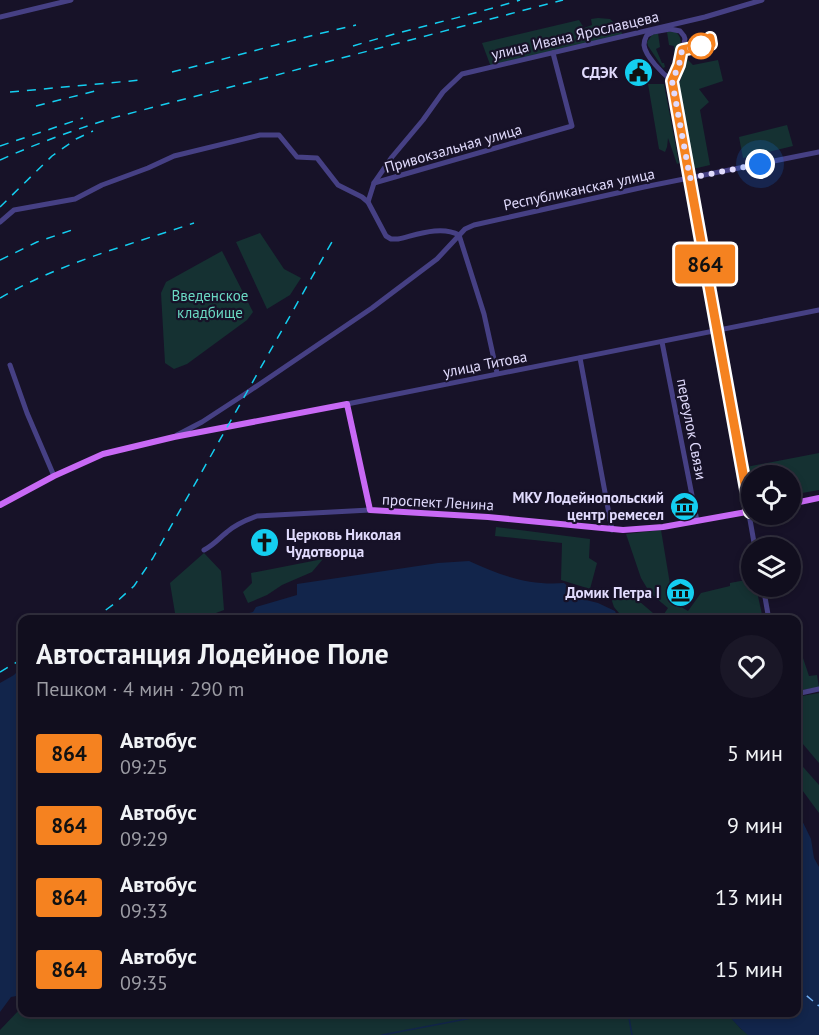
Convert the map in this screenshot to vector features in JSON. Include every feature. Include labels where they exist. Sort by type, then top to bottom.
[{"type":"main road","name":"улица Титова","points":[[0,505],[54,476],[103,454],[174,437],[347,404]]},
{"type":"main road","points":[[347,404],[370,510]]},
{"type":"main road","points":[[801,502],[819,498]]},
{"type":"main road","name":"проспект Ленина","points":[[370,510],[488,517],[612,530],[663,527],[741,514]]},
{"type":"street","points":[[0,17],[71,0]]},
{"type":"street","name":"улица Ивана Ярославцева","points":[[462,74],[691,20],[762,0]]},
{"type":"street","points":[[672,81],[658,70],[645,50],[645,40],[647,35],[653,32],[680,30],[691,20]]},
{"type":"street","points":[[680,30],[685,39],[679,65],[672,81],[742,465]]},
{"type":"street","points":[[632,34],[645,40]]},
{"type":"street","name":"Привокзальная улица","points":[[374,183],[572,126],[553,53]]},
{"type":"street","name":"Привокзальная улица","points":[[374,183],[443,92],[462,74]]},
{"type":"street","points":[[0,222],[14,210],[75,200],[102,184],[174,156],[260,135],[279,135],[297,157],[317,158],[338,185],[368,202],[386,236],[391,239],[442,230],[452,231],[459,235],[484,314],[497,374]]},
{"type":"street","name":"Республиканская улица","points":[[174,437],[245,394],[372,308],[437,259],[465,229],[474,225],[819,152]]},
{"type":"street","points":[[368,202],[374,183]]},
{"type":"street","name":"улица Титова","points":[[347,404],[819,310]]},
{"type":"street","name":"переулок Связи","points":[[662,342],[697,521]]},
{"type":"street","points":[[580,358],[612,530]]},
{"type":"street","points":[[10,365],[27,413],[54,476]]},
{"type":"street","name":"проспект Ленина","points":[[204,550],[215,545],[227,531],[257,516],[370,510]]},
{"type":"street","points":[[765,597],[768,615]]},
{"type":"street","points":[[801,693],[819,689]]},
{"type":"green space","points":[[591,19],[610,19],[620,28],[623,36],[491,67],[482,43],[579,20],[584,28],[592,25]]},
{"type":"green space","points":[[674,31],[680,37],[681,46],[677,65],[673,66],[674,46],[669,45],[667,32]]},
{"type":"green space","points":[[658,33],[660,47],[656,49],[664,63],[663,68],[647,42],[652,35]]},
{"type":"green space","points":[[687,59],[693,65],[718,60],[723,81],[699,89],[709,102],[700,110],[710,165],[693,169],[679,85]]},
{"type":"green space","points":[[648,84],[664,84],[679,163],[677,164],[668,138],[665,152],[659,149]]},
{"type":"green space","points":[[787,125],[793,146],[743,158],[739,137]]},
{"type":"green space","points":[[260,233],[284,269],[301,278],[290,295],[267,309],[236,242]]},
{"type":"green space","name":"Введенское кладбище","points":[[222,251],[253,312],[247,320],[187,364],[174,369],[165,363],[161,293],[166,282]]},
{"type":"green space","points":[[819,453],[819,490],[801,493],[801,465],[756,465]]},
{"type":"green space","points":[[496,527],[590,539],[589,558],[597,563],[590,589],[561,580],[562,543],[495,536]]},
{"type":"green space","points":[[661,530],[673,602],[688,611],[701,593],[741,581],[741,597],[758,597],[762,615],[665,615],[668,608],[650,593],[641,578],[626,534]]},
{"type":"green space","points":[[204,553],[221,571],[224,610],[210,615],[194,613],[175,615],[170,583]]},
{"type":"green space","points":[[323,559],[312,572],[248,603],[243,592],[252,583],[251,573]]},
{"type":"green space","points":[[620,585],[655,615],[619,615],[612,601]]},
{"type":"green space","points":[[801,652],[809,676],[817,675],[819,687],[801,690]]},
{"type":"green space","points":[[819,693],[819,763],[801,742],[801,696]]},
{"type":"green space","points":[[801,765],[819,785],[819,813],[801,788]]},
{"type":"green space","points":[[18,1011],[18,1017],[730,1017],[750,1035],[0,1035],[0,1030]]},
{"type":"water","points":[[469,561],[492,571],[527,581],[564,583],[582,599],[598,603],[615,611],[617,615],[241,615],[253,612],[256,607],[297,595],[297,584],[438,563]]},
{"type":"water","points":[[18,671],[18,996],[11,997],[0,1012],[0,683]]},
{"type":"water","points":[[801,818],[811,839],[814,858],[819,867],[819,1035],[748,1035],[730,1017],[801,1017]]},
{"type":"waterway","points":[[578,594],[583,589],[604,593]]},
{"type":"waterway","points":[[382,1035],[477,1017]]},
{"type":"waterway","points":[[629,1017],[632,1035]]},
{"type":"ferry route","points":[[801,991],[819,1006]]},
{"type":"railway","points":[[353,46],[520,0]]},
{"type":"railway","points":[[0,160],[86,126],[116,117],[563,0]]},
{"type":"railway","points":[[172,72],[356,25]]},
{"type":"railway","points":[[10,92],[141,80]]},
{"type":"railway","points":[[36,106],[95,91]]},
{"type":"railway","points":[[0,146],[83,118]]},
{"type":"railway","points":[[0,207],[52,156],[76,139],[93,131]]},
{"type":"railway","points":[[0,298],[71,265],[194,223]]},
{"type":"railway","points":[[0,260],[37,242],[75,229]]},
{"type":"railway","points":[[99,615],[134,586],[153,558],[333,240]]},
{"type":"railway","points":[[0,672],[18,661]]},
{"type":"bus line","name":"864","points":[[710,38],[711,44],[682,50],[672,81],[742,465]]},
{"type":"place","name":"СДЭК","points":[[639,72]]},
{"type":"place","name":"МКУ Лодейнопольский центр ремесел","points":[[685,506]]},
{"type":"place","name":"Церковь Николая Чудотворца","points":[[265,543]]},
{"type":"place","name":"Домик Петра I","points":[[681,592]]},
{"type":"route","points":[[701,46],[682,50],[672,81],[690,178],[760,164]]}]
